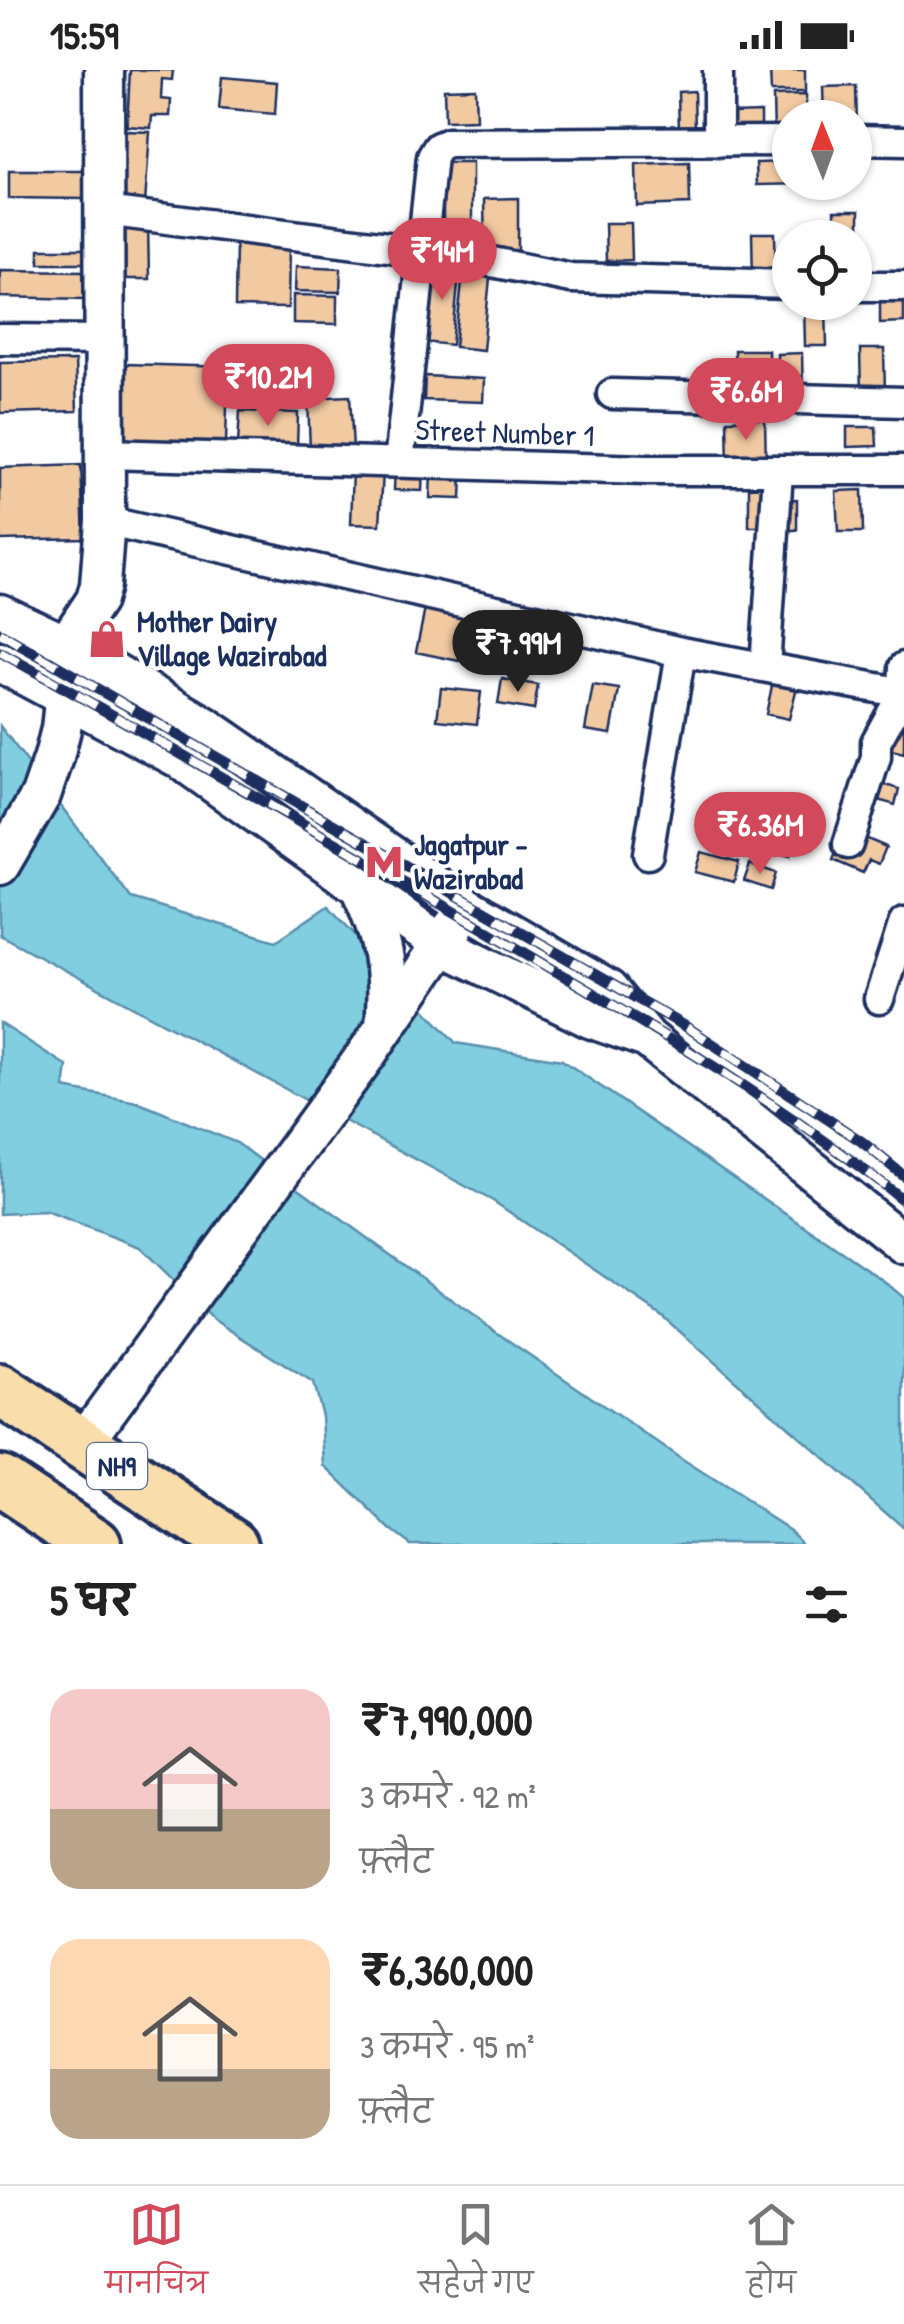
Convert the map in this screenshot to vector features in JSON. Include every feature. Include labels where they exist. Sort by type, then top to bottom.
[{"type":"highway","name":"NH9","points":[[0,1390],[232,1544]]},
{"type":"highway","name":"NH9","points":[[0,1480],[96,1544]]},
{"type":"main road","points":[[0,865],[41,795],[61,729],[70,647],[96,600],[102,574],[104,70]]},
{"type":"main road","points":[[0,614],[70,647],[206,727],[466,907],[608,990],[647,1038],[904,1244]]},
{"type":"main road","points":[[0,662],[179,758],[442,945],[590,1018],[647,1038]]},
{"type":"main road","points":[[360,887],[374,916],[386,958],[375,1040]]},
{"type":"main road","points":[[83,1443],[375,1040],[466,907]]},
{"type":"street","points":[[718,70],[718,142]]},
{"type":"street","points":[[872,140],[904,141]]},
{"type":"street","points":[[399,462],[432,157],[438,147],[448,143],[772,141]]},
{"type":"street","points":[[104,211],[424,251],[571,278],[772,284]]},
{"type":"street","points":[[872,286],[904,286]]},
{"type":"street","points":[[0,339],[104,340]]},
{"type":"street","points":[[612,394],[904,402]]},
{"type":"street","name":"Street Number 1","points":[[105,454],[778,472],[904,470]]},
{"type":"street","points":[[765,667],[778,472]]},
{"type":"street","points":[[105,521],[681,652],[903,693]]},
{"type":"street","points":[[648,854],[681,652]]},
{"type":"street","points":[[848,844],[876,756],[876,742],[903,693],[904,668]]},
{"type":"street","points":[[879,999],[904,922]]},
{"type":"water","points":[[0,726],[131,898],[276,941],[328,906],[456,1043],[562,1060],[904,1298],[904,1529],[661,1315],[493,1201],[0,935]]},
{"type":"water","points":[[0,1023],[67,1066],[64,1088],[137,1102],[237,1143],[493,1330],[790,1529],[805,1544],[410,1544],[325,1466],[322,1416],[313,1383],[214,1320],[140,1247],[46,1212],[0,1214]]},
{"type":"building","points":[[130,70],[173,70],[172,80],[162,79],[161,99],[171,100],[170,116],[152,116],[151,128],[127,126]]},
{"type":"building","points":[[770,70],[805,70],[805,92],[771,92]]},
{"type":"building","points":[[222,77],[277,82],[275,114],[219,109]]},
{"type":"building","points":[[856,86],[856,100],[823,100],[823,87]]},
{"type":"building","points":[[475,88],[476,120],[445,121],[444,89]]},
{"type":"building","points":[[694,91],[695,130],[679,131],[678,92]]},
{"type":"building","points":[[806,95],[806,100],[773,100],[773,96]]},
{"type":"building","points":[[761,112],[761,126],[733,127],[732,113]]},
{"type":"building","points":[[126,131],[150,132],[145,204],[121,203]]},
{"type":"building","points":[[443,163],[472,163],[472,239],[443,240]]},
{"type":"building","points":[[689,163],[690,204],[637,206],[636,165]]},
{"type":"building","points":[[756,163],[772,163],[772,185],[757,185]]},
{"type":"building","points":[[9,171],[87,171],[86,199],[9,198]]},
{"type":"building","points":[[518,198],[518,255],[485,256],[484,199]]},
{"type":"building","points":[[834,211],[859,211],[859,220],[834,220]]},
{"type":"building","points":[[605,223],[631,223],[632,260],[606,261]]},
{"type":"building","points":[[122,224],[148,224],[149,279],[123,279]]},
{"type":"building","points":[[752,233],[772,233],[772,279],[753,280]]},
{"type":"building","points":[[236,242],[289,243],[288,308],[235,307]]},
{"type":"building","points":[[39,249],[85,249],[84,263],[39,263]]},
{"type":"building","points":[[431,261],[460,264],[452,345],[423,342]]},
{"type":"building","points":[[464,264],[491,267],[483,350],[455,347]]},
{"type":"building","points":[[296,266],[341,268],[340,292],[295,291]]},
{"type":"building","points":[[0,270],[85,271],[85,299],[0,297]]},
{"type":"building","points":[[293,295],[337,296],[337,324],[293,323]]},
{"type":"building","points":[[880,298],[904,298],[904,322],[880,323]]},
{"type":"building","points":[[804,320],[826,320],[827,346],[805,346]]},
{"type":"building","points":[[860,349],[884,349],[885,395],[861,395]]},
{"type":"building","points":[[734,350],[768,350],[769,393],[735,394]]},
{"type":"building","points":[[802,353],[803,396],[777,397],[777,354]]},
{"type":"building","points":[[75,361],[77,411],[0,413],[0,362]]},
{"type":"building","points":[[240,363],[296,363],[296,405],[240,406]]},
{"type":"building","points":[[125,364],[228,367],[226,443],[122,440]]},
{"type":"building","points":[[425,376],[484,379],[483,402],[424,400]]},
{"type":"building","points":[[350,396],[353,448],[310,450],[308,398]]},
{"type":"building","points":[[240,411],[298,413],[297,447],[238,444]]},
{"type":"building","points":[[765,419],[766,466],[728,467],[727,420]]},
{"type":"building","points":[[847,427],[876,427],[877,446],[847,447]]},
{"type":"building","points":[[81,465],[84,538],[0,540],[0,468]]},
{"type":"building","points":[[395,467],[423,468],[422,491],[394,490]]},
{"type":"building","points":[[353,470],[383,471],[380,525],[351,524]]},
{"type":"building","points":[[431,472],[462,473],[461,499],[430,498]]},
{"type":"building","points":[[765,486],[765,527],[749,527],[749,487]]},
{"type":"building","points":[[862,490],[863,532],[838,532],[836,491]]},
{"type":"building","points":[[797,499],[797,530],[780,530],[780,500]]},
{"type":"building","points":[[426,604],[469,613],[459,661],[416,652]]},
{"type":"building","points":[[502,679],[538,685],[534,710],[498,704]]},
{"type":"building","points":[[773,681],[797,687],[789,719],[766,714]]},
{"type":"building","points":[[593,685],[619,689],[611,734],[585,730]]},
{"type":"building","points":[[441,688],[481,692],[477,724],[437,720]]},
{"type":"building","points":[[904,711],[904,753],[887,749]]},
{"type":"building","points":[[872,781],[899,789],[895,805],[868,797]]},
{"type":"building","points":[[719,823],[754,830],[751,846],[716,840]]},
{"type":"building","points":[[761,834],[794,843],[790,856],[757,848]]},
{"type":"building","points":[[858,835],[886,847],[879,864],[869,860],[863,873],[833,860],[840,843]]},
{"type":"building","points":[[701,852],[739,862],[734,882],[695,872]]},
{"type":"building","points":[[750,864],[776,873],[771,890],[744,881]]},
{"type":"railway","points":[[0,633],[690,1029],[861,1141],[904,1176]]},
{"type":"railway","points":[[0,652],[643,1023],[802,1125],[904,1201]]},
{"type":"place","name":"Mother Dairy Village Wazirabad","points":[[107,639]]},
{"type":"place","name":"Jagatpur - Wazirabad","points":[[384,862]]}]
